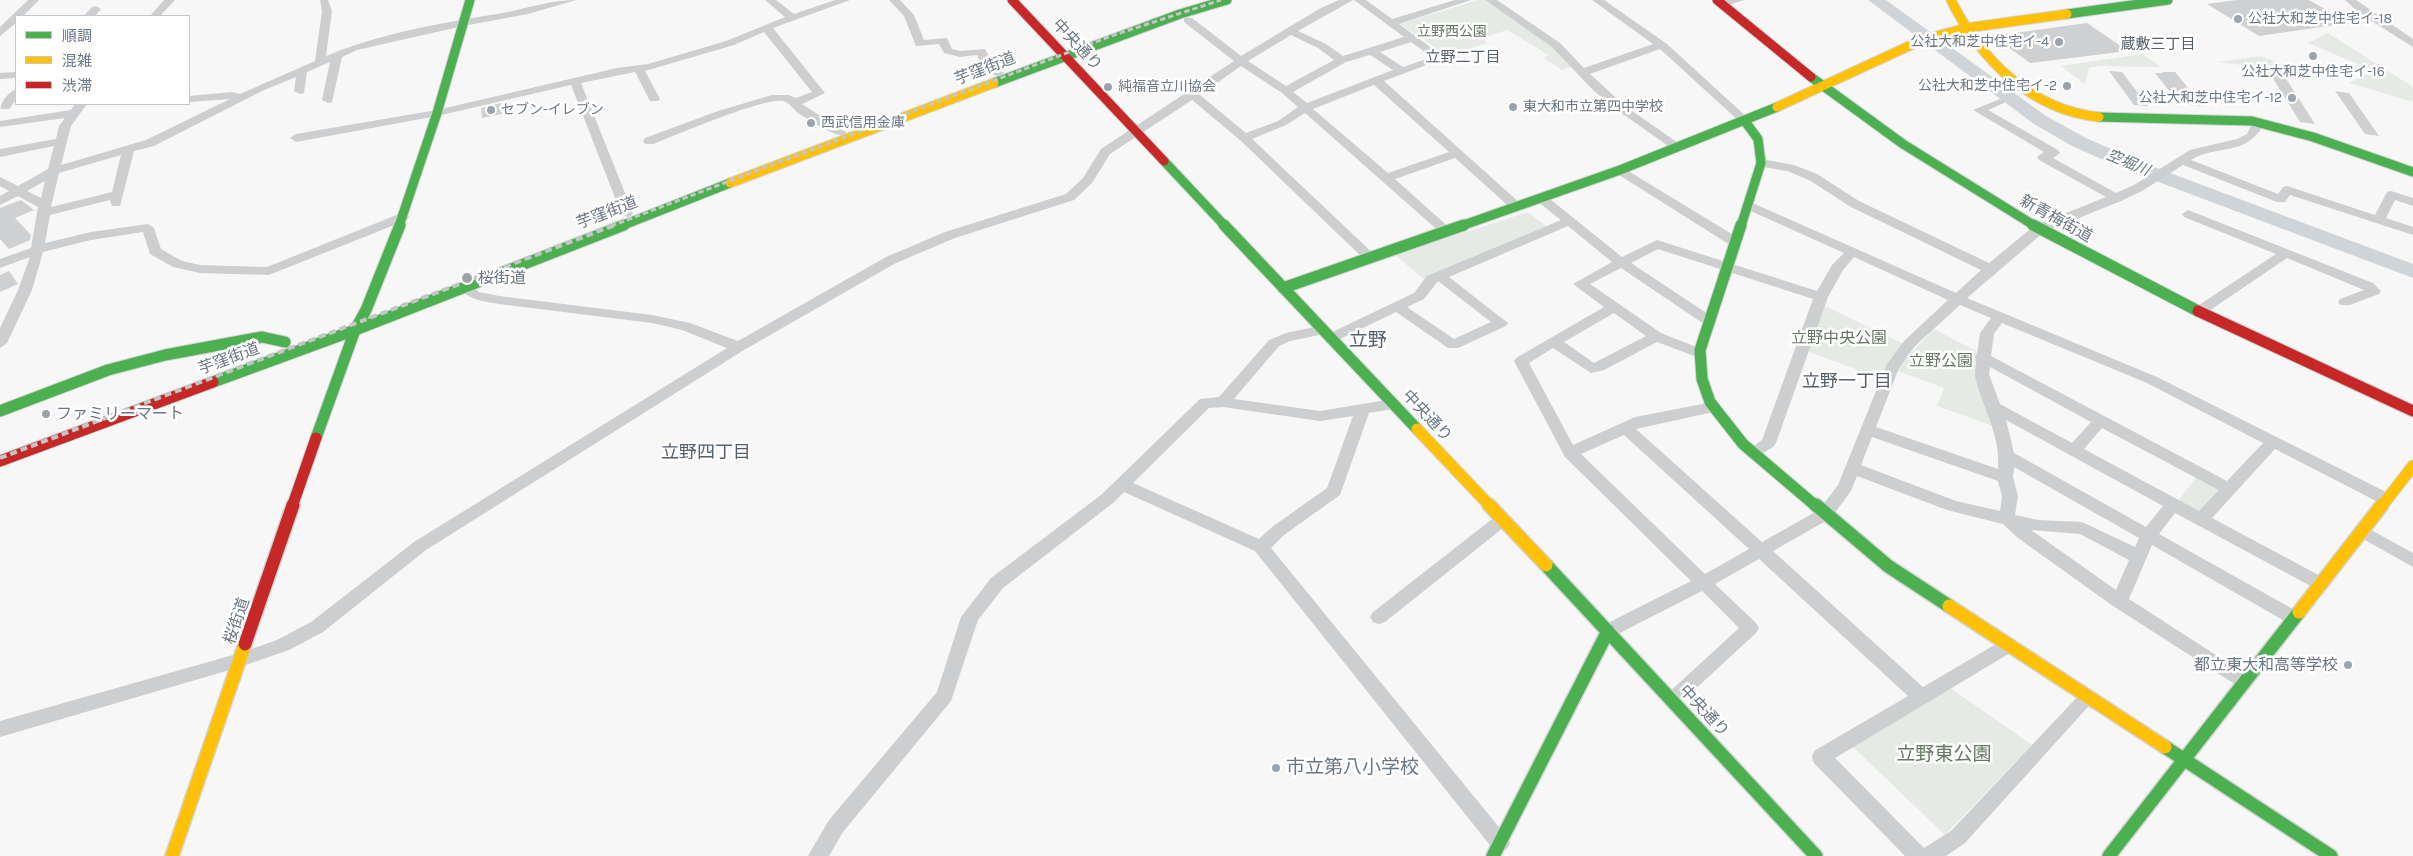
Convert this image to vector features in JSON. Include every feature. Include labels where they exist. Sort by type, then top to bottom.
[{"type":"street","points":[[19,15],[34,0]]},
{"type":"street","points":[[156,15],[170,0]]},
{"type":"street","name":"桜街道","points":[[172,856],[355,330],[366,310],[403,217],[437,113],[470,0]]},
{"type":"street","points":[[0,201],[53,171],[150,143],[302,70],[366,44],[463,22],[528,11],[571,0]]},
{"type":"street","points":[[770,0],[793,18]]},
{"type":"street","points":[[296,138],[437,113],[638,68],[730,43],[766,27],[845,0]]},
{"type":"street","points":[[894,0],[909,15],[920,44],[942,40],[948,51],[953,54],[981,51],[988,66],[998,73]]},
{"type":"street","name":"中央通り","points":[[1012,0],[1608,631],[1816,856]]},
{"type":"street","name":"芋窪街道","points":[[0,462],[355,330],[461,279],[1206,0]]},
{"type":"street","name":"芋窪街道","points":[[519,253],[998,73],[1227,0]]},
{"type":"street","points":[[0,729],[240,660],[283,645],[317,627],[420,546],[739,347],[891,260],[919,247],[1070,197],[1088,180],[1105,152],[1193,95],[1241,61],[1322,11],[1348,0]]},
{"type":"street","points":[[1244,138],[1282,123],[1305,108],[1376,80],[1440,58],[1359,0]]},
{"type":"street","points":[[1391,23],[1466,0]]},
{"type":"street","points":[[1490,0],[1556,45],[1582,73],[1621,108],[1678,147]]},
{"type":"street","points":[[1597,0],[1662,45],[1744,120],[1758,138],[1761,163],[1699,354],[1699,374],[1707,399],[1743,444],[1888,566],[2331,856]]},
{"type":"street","points":[[1720,2],[1739,0]]},
{"type":"street","points":[[1951,0],[1970,36],[2005,73],[2043,101],[2072,113],[2100,117],[2252,121],[2313,136],[2413,172]]},
{"type":"street","points":[[1283,288],[1620,170],[1744,120],[1935,36],[1966,28],[2168,0]]},
{"type":"street","points":[[2350,0],[2363,11],[2413,44]]},
{"type":"street","points":[[320,62],[327,11],[324,1]]},
{"type":"street","name":"新青梅街道","points":[[1720,2],[1822,85],[1914,152],[2039,229],[2198,312],[2413,411]]},
{"type":"street","points":[[0,33],[15,19]]},
{"type":"street","points":[[1188,20],[1241,61],[1286,91],[1447,231]]},
{"type":"street","points":[[766,27],[819,92],[795,103]]},
{"type":"street","points":[[1291,31],[1322,46],[1342,60]]},
{"type":"street","points":[[1286,91],[1342,60],[1412,38]]},
{"type":"street","points":[[1582,73],[1662,45]]},
{"type":"street","points":[[1371,51],[1402,71]]},
{"type":"street","points":[[328,100],[337,55]]},
{"type":"street","points":[[638,68],[654,99]]},
{"type":"street","points":[[300,91],[302,70]]},
{"type":"street","points":[[0,76],[15,75]]},
{"type":"street","points":[[1376,80],[1517,207]]},
{"type":"street","points":[[574,81],[627,213]]},
{"type":"street","points":[[5,107],[15,94]]},
{"type":"street","points":[[190,99],[232,95],[241,98]]},
{"type":"street","points":[[1193,95],[1244,138],[1370,257]]},
{"type":"street","points":[[649,141],[711,120],[722,113],[776,97],[789,98],[802,110],[841,132]]},
{"type":"street","points":[[2000,102],[1979,110],[2054,153],[2044,157],[2117,198]]},
{"type":"street","points":[[0,124],[78,108]]},
{"type":"street","points":[[0,343],[25,290],[38,248],[59,142],[65,126],[78,108]]},
{"type":"street","points":[[1122,485],[1261,547],[1496,849],[1608,631],[1703,583],[1825,514],[1845,487],[1892,367],[1910,343],[1990,269],[2039,229],[2117,198],[2151,182],[2168,171],[2180,160],[2194,154],[2241,142],[2251,136],[2256,129],[2257,126],[2252,121]]},
{"type":"street","points":[[0,153],[59,142]]},
{"type":"street","points":[[0,181],[18,190],[45,208],[116,199],[128,150]]},
{"type":"street","points":[[1387,178],[1458,153]]},
{"type":"street","points":[[2180,160],[2281,200],[2287,190],[2413,231]]},
{"type":"street","points":[[1761,163],[1790,168],[1813,178],[1855,204],[1990,269]]},
{"type":"street","points":[[1620,170],[1735,242]]},
{"type":"street","points":[[2379,220],[2391,195],[2413,202]]},
{"type":"street","points":[[1541,198],[1622,263],[1709,321]]},
{"type":"street","points":[[1748,205],[1958,298],[2152,380],[2386,498]]},
{"type":"street","points":[[2188,214],[2368,286],[2374,291],[2345,302]]},
{"type":"street","points":[[0,264],[38,248],[148,228],[155,251],[178,264],[200,269],[269,271],[403,217]]},
{"type":"street","points":[[1223,402],[1273,343],[1289,337],[1327,334],[1396,306],[1419,296],[1432,279],[1570,221]]},
{"type":"street","points":[[1699,354],[1656,336],[1580,284],[1657,244],[1821,297]]},
{"type":"street","points":[[1753,453],[1768,443],[1821,297],[1837,268],[1852,252]]},
{"type":"street","points":[[2198,312],[2286,253]]},
{"type":"street","points":[[1396,306],[1453,346],[1501,322],[1440,276]]},
{"type":"street","points":[[461,279],[475,295],[685,326],[739,347]]},
{"type":"street","points":[[348,317],[384,304]]},
{"type":"street","points":[[1613,308],[1520,361],[1570,453],[1750,628],[1672,700]]},
{"type":"street","points":[[2000,316],[1987,333],[1982,357],[1982,374],[2001,428],[2006,456],[2005,477],[2010,496],[2007,518]]},
{"type":"street","points":[[1554,342],[1591,368],[1599,367],[1656,336]]},
{"type":"street","name":"芋窪街道","points":[[0,411],[108,370],[165,355],[262,337],[290,340],[267,349]]},
{"type":"street","points":[[1982,357],[2229,489]]},
{"type":"street","name":"芋窪街道","points":[[0,450],[212,370]]},
{"type":"street","points":[[818,856],[836,826],[945,696],[970,617],[997,583],[1122,485],[1205,403],[1223,402],[1320,416],[1393,404]]},
{"type":"street","points":[[1992,406],[2320,584]]},
{"type":"street","points":[[1570,453],[1640,421],[1713,407]]},
{"type":"street","points":[[1261,547],[1278,531],[1334,491],[1363,408]]},
{"type":"street","points":[[2074,450],[2101,420]]},
{"type":"street","points":[[1626,428],[1922,697]]},
{"type":"street","points":[[1868,430],[2005,477]]},
{"type":"street","points":[[2201,520],[2273,441]]},
{"type":"street","points":[[2006,456],[2294,618]]},
{"type":"street","points":[[2109,856],[2386,498],[2413,466]]},
{"type":"street","points":[[1852,468],[1954,506],[2038,526],[2082,528],[2140,557]]},
{"type":"street","points":[[2119,601],[2148,536],[2173,504]]},
{"type":"street","points":[[2007,518],[2024,534],[2119,601],[2244,682]]},
{"type":"street","points":[[1379,617],[1502,520]]},
{"type":"street","points":[[2362,531],[2413,560]]},
{"type":"street","points":[[1918,856],[1821,757],[2009,645]]},
{"type":"street","points":[[1929,856],[1958,837],[2087,698]]},
{"type":"green space","name":"立野西公園","points":[[1478,0],[1484,0],[1552,45],[1573,66],[1562,70],[1544,58],[1549,55],[1507,30],[1483,38],[1487,43],[1448,56],[1400,24]]},
{"type":"green space","points":[[2328,33],[2410,85],[2413,88],[2413,102],[2349,83],[2372,70],[2308,43]]},
{"type":"green space","points":[[2142,54],[2161,67],[2100,66],[2089,68],[2085,84],[2061,66]]},
{"type":"green space","points":[[2261,56],[2300,72],[2218,62]]},
{"type":"green space","points":[[1528,212],[1546,226],[1429,276],[1425,280],[1395,255]]},
{"type":"green space","name":"立野中央公園","points":[[1823,305],[1904,344],[1882,379],[1807,351]]},
{"type":"green space","name":"立野公園","points":[[1934,329],[1978,352],[1974,373],[1996,427],[1937,406],[1944,388],[1895,370]]},
{"type":"green space","points":[[2199,474],[2226,488],[2202,516],[2177,502]]},
{"type":"green space","name":"立野東公園","points":[[1949,687],[2032,745],[1945,835],[1852,746]]},
{"type":"building","points":[[2237,0],[2309,0],[2349,23],[2259,36],[2207,4]]},
{"type":"building","points":[[2087,23],[2128,51],[2030,63],[1993,36]]},
{"type":"building","points":[[2109,71],[2122,72],[2148,106],[2134,105]]},
{"type":"building","points":[[2175,72],[2203,106],[2179,103],[2155,73]]},
{"type":"building","name":"公社大和芝中住宅イ-12","points":[[2269,72],[2283,74],[2315,124],[2300,122]]},
{"type":"building","points":[[2335,91],[2349,93],[2379,136],[2365,134]]},
{"type":"building","name":"セブン-イレブン","points":[[501,103],[502,114],[482,118],[481,108]]},
{"type":"building","points":[[21,200],[34,210],[15,218],[31,235],[30,240],[9,249],[0,239],[0,208]]},
{"type":"building","points":[[9,271],[18,284],[0,292],[0,275]]},
{"type":"waterway","name":"空堀川","points":[[1876,0],[2040,120],[2079,142],[2131,165],[2413,271]]},
{"type":"railway","points":[[611,226],[1114,35],[1221,0]]},
{"type":"railway","points":[[0,458],[615,225]]},
{"type":"traffic: fast","points":[[316,438],[355,330],[366,310],[403,217],[437,113],[470,0]]},
{"type":"traffic: fast","points":[[994,83],[1180,14],[1227,0]]},
{"type":"traffic: fast","points":[[2067,14],[2168,0]]},
{"type":"traffic: fast","points":[[1811,77],[1856,111],[1950,175],[2047,233],[2198,311]]},
{"type":"traffic: fast","points":[[1283,288],[1620,170],[1777,107]]},
{"type":"traffic: fast","points":[[2099,117],[2252,121],[2313,137],[2413,172]]},
{"type":"traffic: fast","points":[[1744,120],[1758,139],[1761,163],[1700,350],[1702,379],[1710,402],[1743,444],[1888,566],[1949,606]]},
{"type":"traffic: fast","points":[[1164,161],[1417,429]]},
{"type":"traffic: fast","points":[[213,382],[355,330],[730,183]]},
{"type":"traffic: fast","points":[[0,411],[108,370],[165,355],[262,337],[285,342]]},
{"type":"traffic: fast","points":[[1546,565],[1816,856]]},
{"type":"traffic: fast","points":[[2109,856],[2299,612]]},
{"type":"traffic: fast","points":[[1493,856],[1608,631]]},
{"type":"traffic: fast","points":[[2165,747],[2331,856]]},
{"type":"traffic: slow","points":[[1951,0],[1971,37],[2003,71],[2030,92],[2059,108],[2075,114],[2099,117]]},
{"type":"traffic: slow","points":[[1777,107],[1922,40],[1966,28],[2067,14]]},
{"type":"traffic: slow","points":[[730,183],[994,83]]},
{"type":"traffic: slow","points":[[1417,429],[1546,565]]},
{"type":"traffic: slow","points":[[2299,612],[2413,466]]},
{"type":"traffic: slow","points":[[1949,606],[2165,747]]},
{"type":"traffic: slow","points":[[172,856],[245,644]]},
{"type":"traffic: jam","points":[[1012,0],[1164,161]]},
{"type":"traffic: jam","points":[[1717,0],[1811,77]]},
{"type":"traffic: jam","points":[[2198,311],[2413,411]]},
{"type":"traffic: jam","points":[[0,461],[213,382]]},
{"type":"traffic: jam","points":[[245,644],[316,438]]},
{"type":"place","name":"公社大和芝中住宅イ-18","points":[[2238,19]]},
{"type":"place","name":"公社大和芝中住宅イ-4","points":[[2059,42]]},
{"type":"place","name":"公社大和芝中住宅イ-16","points":[[2313,56]]},
{"type":"place","name":"公社大和芝中住宅イ-2","points":[[2067,86]]},
{"type":"place","name":"純福音立川協会","points":[[1108,87]]},
{"type":"place","name":"公社大和芝中住宅イ-12","points":[[2292,98]]},
{"type":"place","name":"東大和市立第四中学校","points":[[1513,107]]},
{"type":"place","name":"セブン-イレブン","points":[[491,110]]},
{"type":"place","name":"西武信用金庫","points":[[811,123]]},
{"type":"place","name":"桜街道","points":[[467,278]]},
{"type":"place","name":"ファミリーマート","points":[[46,414]]},
{"type":"place","name":"都立東大和高等学校","points":[[2348,665]]},
{"type":"place","name":"市立第八小学校","points":[[1276,768]]},
{"type":"district","name":"蔵敷三丁目","points":[[2158,45]]},
{"type":"district","name":"立野二丁目","points":[[1463,58]]},
{"type":"district","name":"立野","points":[[1368,341]]},
{"type":"district","name":"立野一丁目","points":[[1847,382]]},
{"type":"district","name":"立野四丁目","points":[[706,453]]}]
